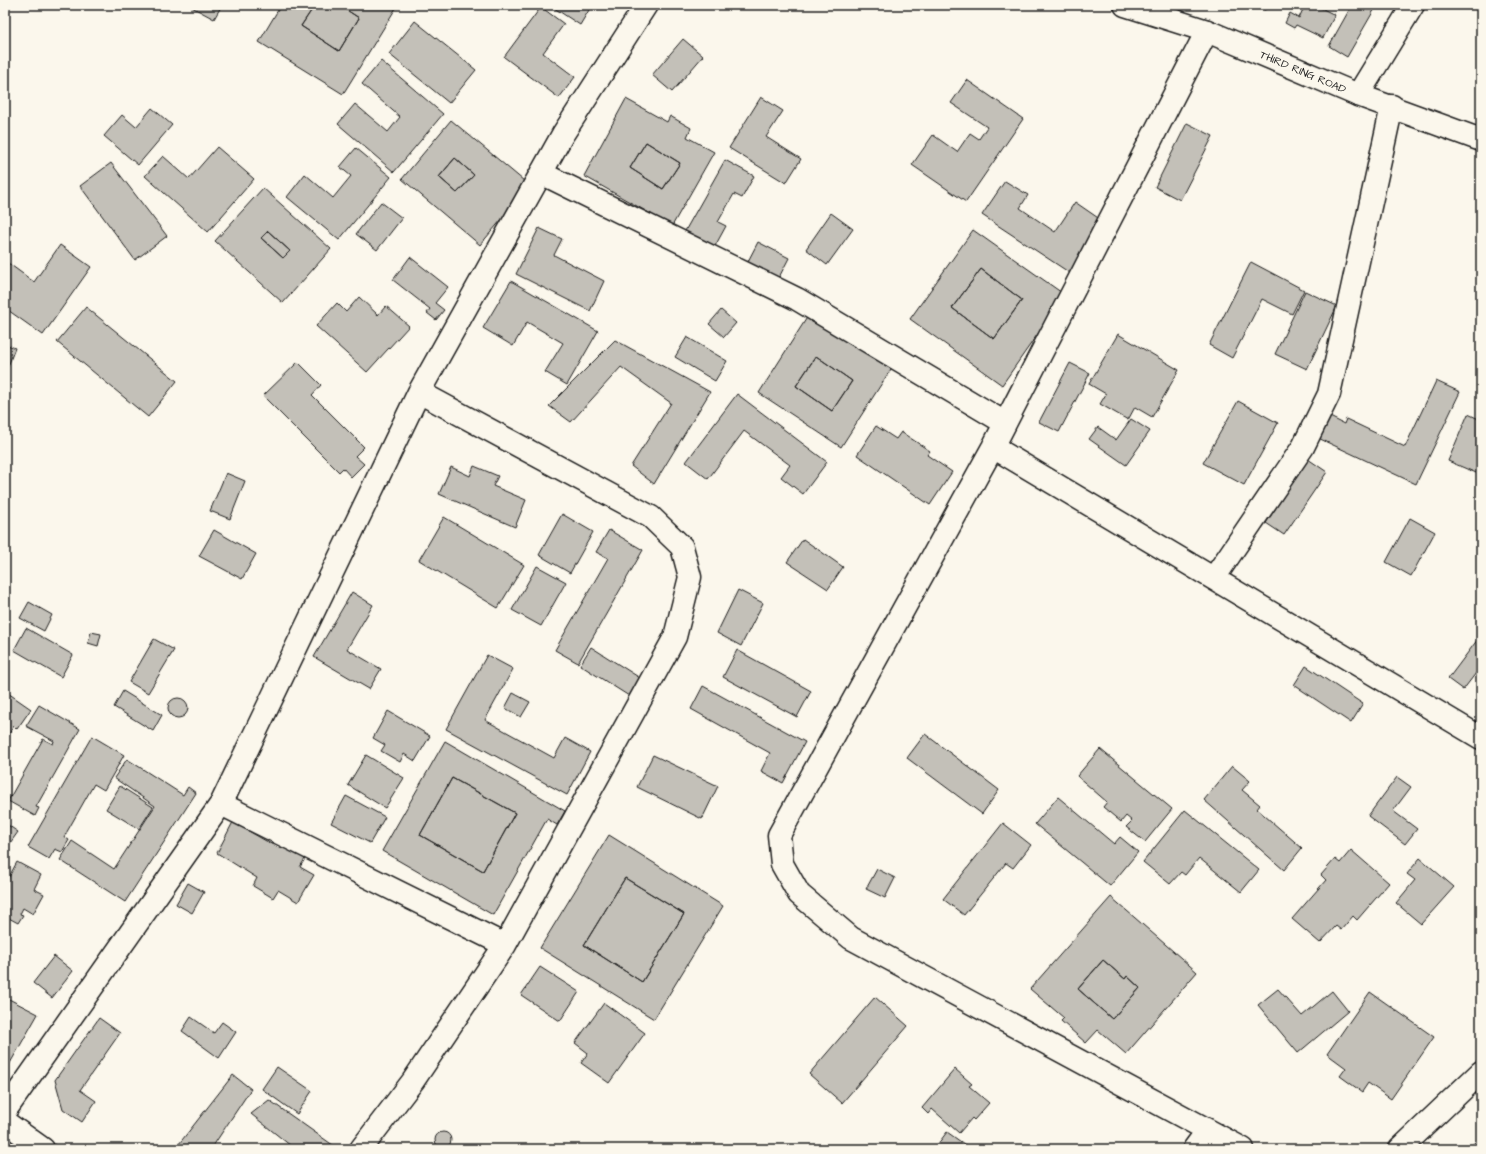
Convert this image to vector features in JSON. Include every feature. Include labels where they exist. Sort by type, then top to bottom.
[{"type":"street","points":[[5,1111],[222,804],[419,392],[563,134],[646,5]]},
{"type":"street","name":"THIRD RING ROAD","points":[[1125,5],[1207,31],[1358,95],[1392,106],[1481,140]]},
{"type":"street","points":[[1358,95],[1413,5]]},
{"type":"street","points":[[1207,31],[993,446],[779,835],[782,864],[799,894],[850,938],[1243,1149]]},
{"type":"street","points":[[1214,578],[1303,447],[1329,394],[1392,106]]},
{"type":"street","points":[[541,173],[797,299],[1005,423]]},
{"type":"street","points":[[361,1149],[413,1081],[505,945],[675,637],[690,577],[682,547],[651,517],[419,392]]},
{"type":"street","points":[[993,446],[1481,738]]},
{"type":"street","points":[[222,804],[505,945]]},
{"type":"street","points":[[1400,1149],[1481,1072]]},
{"type":"street","points":[[5,1122],[43,1149]]},
{"type":"street","points":[[1194,1149],[1208,1130]]},
{"type":"building","points":[[188,5],[222,5],[214,19]]},
{"type":"building","points":[[281,5],[315,5],[301,26],[339,51],[359,18],[339,5],[391,5],[396,8],[343,94],[259,42]]},
{"type":"building","points":[[315,5],[339,5],[359,18],[339,51],[301,26]]},
{"type":"building","points":[[551,5],[592,5],[580,25]]},
{"type":"building","points":[[1255,5],[1268,5],[1265,10]]},
{"type":"building","points":[[1305,5],[1315,5],[1335,15],[1323,38],[1296,25],[1294,28],[1285,23],[1290,13],[1299,18]]},
{"type":"building","points":[[1352,5],[1377,5],[1347,57],[1329,46]]},
{"type":"building","points":[[541,7],[564,24],[543,53],[575,77],[559,98],[504,57]]},
{"type":"building","points":[[415,21],[476,70],[449,103],[389,54]]},
{"type":"building","points":[[683,39],[703,56],[672,92],[652,75]]},
{"type":"building","points":[[381,61],[443,114],[394,172],[338,124],[355,104],[388,132],[400,117],[362,84]]},
{"type":"building","points":[[967,80],[1023,119],[966,202],[912,165],[933,135],[957,152],[970,133],[979,139],[987,127],[951,103]]},
{"type":"building","points":[[761,97],[783,111],[766,137],[801,159],[786,183],[729,148]]},
{"type":"building","points":[[626,99],[667,122],[670,116],[691,128],[687,137],[714,152],[672,226],[584,176]],"holes":[[[646,142],[680,163],[663,189],[630,168]]]},
{"type":"building","points":[[152,108],[172,125],[138,165],[104,136],[122,115],[136,127]]},
{"type":"building","points":[[451,120],[530,186],[480,245],[402,179]],"holes":[[[455,158],[474,175],[457,193],[439,177]]]},
{"type":"building","points":[[1187,123],[1213,136],[1180,200],[1155,187]]},
{"type":"building","points":[[646,142],[680,163],[663,189],[630,168]]},
{"type":"building","points":[[217,147],[254,179],[208,232],[145,176],[163,156],[189,179]]},
{"type":"building","points":[[356,148],[391,177],[339,240],[287,197],[305,174],[333,198],[351,176],[340,167]]},
{"type":"building","points":[[455,158],[474,175],[457,193],[439,177]]},
{"type":"building","points":[[725,160],[754,176],[742,198],[734,194],[718,222],[726,226],[714,248],[685,231]]},
{"type":"building","points":[[111,163],[167,236],[135,260],[80,186]]},
{"type":"building","points":[[1005,181],[1028,195],[1020,208],[1055,232],[1075,202],[1104,222],[1070,273],[982,215]]},
{"type":"building","points":[[263,188],[331,249],[283,303],[215,241]],"holes":[[[268,231],[290,251],[283,258],[261,238]]]},
{"type":"building","points":[[381,202],[402,218],[377,250],[356,234]]},
{"type":"building","points":[[831,213],[853,229],[827,265],[806,249]]},
{"type":"building","points":[[539,228],[562,239],[554,255],[604,281],[590,311],[516,274]]},
{"type":"building","points":[[973,230],[1065,295],[1002,385],[910,319]],"holes":[[[981,269],[1022,300],[994,339],[952,308]]]},
{"type":"building","points":[[268,231],[290,251],[283,258],[261,238]]},
{"type":"building","points":[[758,242],[789,258],[776,283],[745,267]]},
{"type":"building","points":[[60,245],[91,267],[43,335],[5,308],[5,266],[8,263],[34,282]]},
{"type":"building","points":[[410,257],[448,287],[435,303],[444,310],[436,320],[427,313],[430,309],[393,280]]},
{"type":"building","points":[[1251,262],[1304,290],[1292,314],[1262,299],[1232,358],[1209,345]]},
{"type":"building","points":[[981,269],[1022,300],[994,339],[952,308]]},
{"type":"building","points":[[511,281],[598,331],[567,385],[545,372],[563,343],[527,322],[513,346],[483,328]]},
{"type":"building","points":[[1305,291],[1337,306],[1307,369],[1275,354]]},
{"type":"building","points":[[359,297],[378,315],[386,306],[409,326],[367,372],[316,326],[337,303],[346,312]]},
{"type":"building","points":[[86,307],[177,381],[148,417],[57,342]]},
{"type":"building","points":[[721,310],[736,323],[724,337],[709,324]]},
{"type":"building","points":[[808,316],[891,369],[841,447],[759,393]],"holes":[[[816,356],[852,381],[832,411],[796,386]]]},
{"type":"building","points":[[1118,334],[1179,370],[1152,417],[1135,407],[1128,420],[1100,404],[1106,394],[1089,384]]},
{"type":"building","points":[[687,337],[727,361],[715,381],[675,357]]},
{"type":"building","points":[[615,340],[710,392],[654,484],[631,466],[671,403],[621,367],[571,422],[549,406]]},
{"type":"building","points":[[5,344],[15,348],[5,374]]},
{"type":"building","points":[[816,356],[852,381],[832,411],[796,386]]},
{"type":"building","points":[[298,362],[321,385],[312,395],[364,447],[355,456],[364,464],[351,477],[343,468],[339,472],[263,396]]},
{"type":"building","points":[[1070,363],[1090,373],[1059,432],[1039,422]]},
{"type":"building","points":[[1436,381],[1460,392],[1416,484],[1316,437],[1326,415],[1344,424],[1346,419],[1405,447]]},
{"type":"building","points":[[737,394],[827,462],[803,494],[781,477],[790,465],[744,431],[708,479],[686,462]]},
{"type":"building","points":[[1238,401],[1278,423],[1244,485],[1203,463]]},
{"type":"building","points":[[1468,414],[1481,420],[1481,475],[1448,461]]},
{"type":"building","points":[[1131,419],[1150,431],[1126,465],[1089,439],[1098,427],[1116,440]]},
{"type":"building","points":[[876,426],[896,439],[901,432],[930,451],[927,455],[952,472],[930,505],[857,455]]},
{"type":"building","points":[[1308,459],[1327,472],[1284,535],[1266,523]]},
{"type":"building","points":[[474,466],[498,476],[493,486],[526,500],[515,527],[439,494],[451,467],[470,476]]},
{"type":"building","points":[[226,473],[245,481],[230,519],[210,511]]},
{"type":"building","points":[[562,514],[593,532],[570,573],[539,555]]},
{"type":"building","points":[[444,517],[524,565],[498,608],[419,560]]},
{"type":"building","points":[[1410,518],[1435,532],[1411,576],[1386,562]]},
{"type":"building","points":[[214,530],[256,554],[242,579],[199,556]]},
{"type":"building","points":[[609,530],[643,550],[578,663],[555,650],[608,558],[596,552]]},
{"type":"building","points":[[803,539],[843,567],[828,589],[787,562]]},
{"type":"building","points":[[537,566],[566,582],[541,626],[512,610]]},
{"type":"building","points":[[738,590],[763,603],[741,646],[717,633]]},
{"type":"building","points":[[352,592],[373,605],[347,649],[381,669],[369,689],[314,657]]},
{"type":"building","points":[[29,602],[52,615],[44,631],[20,618]]},
{"type":"building","points":[[26,628],[73,655],[61,677],[14,650]]},
{"type":"building","points":[[91,632],[101,634],[98,646],[88,643]]},
{"type":"building","points":[[1481,635],[1481,677],[1476,673],[1463,690],[1448,679]]},
{"type":"building","points":[[154,639],[174,650],[148,693],[129,682]]},
{"type":"building","points":[[591,647],[640,678],[629,696],[580,665]]},
{"type":"building","points":[[737,650],[811,691],[797,717],[723,677]]},
{"type":"building","points":[[487,655],[513,669],[485,720],[554,758],[565,738],[590,752],[567,795],[446,729]]},
{"type":"building","points":[[1306,666],[1363,704],[1351,723],[1294,685]]},
{"type":"building","points":[[703,686],[805,742],[783,783],[761,771],[770,753],[691,709]]},
{"type":"building","points":[[5,691],[31,709],[17,729],[14,726],[5,740]]},
{"type":"building","points":[[123,691],[162,715],[153,731],[114,707]]},
{"type":"building","points":[[513,693],[530,702],[521,717],[505,708]]},
{"type":"building","points":[[178,698],[185,701],[188,708],[185,715],[178,718],[171,715],[168,708],[171,701]]},
{"type":"building","points":[[39,705],[80,729],[36,807],[39,808],[35,816],[8,801],[43,739],[53,744],[54,741],[26,726]]},
{"type":"building","points":[[388,711],[430,736],[415,761],[404,754],[400,762],[381,751],[385,745],[373,738]]},
{"type":"building","points":[[925,734],[999,790],[982,814],[907,758]]},
{"type":"building","points":[[92,736],[124,755],[104,790],[94,784],[64,837],[69,840],[62,852],[55,849],[49,859],[28,847]]},
{"type":"building","points":[[445,741],[565,811],[557,825],[547,819],[493,915],[382,851]],"holes":[[[452,778],[515,813],[483,871],[420,835]]]},
{"type":"building","points":[[1100,749],[1172,809],[1145,842],[1126,827],[1132,821],[1126,816],[1121,822],[1103,807],[1107,802],[1077,776]]},
{"type":"building","points":[[366,755],[404,778],[385,808],[348,785]]},
{"type":"building","points":[[653,755],[718,786],[702,819],[637,787]]},
{"type":"building","points":[[127,759],[183,795],[188,787],[196,793],[125,902],[60,860],[72,841],[114,869],[155,806],[114,778]]},
{"type":"building","points":[[1232,766],[1250,781],[1242,790],[1260,805],[1257,809],[1302,848],[1284,870],[1204,800]]},
{"type":"building","points":[[1397,777],[1411,787],[1393,811],[1417,829],[1405,844],[1368,816]]},
{"type":"building","points":[[452,778],[515,813],[483,871],[420,835]]},
{"type":"building","points":[[120,786],[153,807],[139,829],[106,809]]},
{"type":"building","points":[[346,796],[385,817],[370,843],[331,823]]},
{"type":"building","points":[[1058,797],[1114,844],[1120,837],[1138,852],[1110,886],[1035,824]]},
{"type":"building","points":[[1185,810],[1259,870],[1241,892],[1199,858],[1185,875],[1181,872],[1170,884],[1143,862]]},
{"type":"building","points":[[233,822],[280,849],[285,840],[308,854],[300,867],[314,875],[298,902],[278,890],[273,898],[253,886],[257,878],[217,853]]},
{"type":"building","points":[[5,823],[18,832],[5,850]]},
{"type":"building","points":[[1003,823],[1031,845],[1013,868],[1006,863],[964,915],[943,899]]},
{"type":"building","points":[[609,835],[723,906],[654,1019],[540,948]],"holes":[[[625,878],[684,914],[642,982],[584,945]]]},
{"type":"building","points":[[1351,850],[1389,883],[1357,920],[1353,916],[1341,930],[1336,926],[1320,943],[1292,919],[1326,880],[1321,875],[1335,859],[1340,863]]},
{"type":"building","points":[[1420,858],[1454,887],[1421,924],[1396,903],[1415,880],[1407,874]]},
{"type":"building","points":[[17,862],[41,875],[34,889],[44,894],[33,914],[23,908],[20,914],[23,915],[18,923],[5,916],[5,884]]},
{"type":"building","points":[[877,869],[895,878],[885,898],[866,889]]},
{"type":"building","points":[[625,878],[684,914],[642,982],[584,945]]},
{"type":"building","points":[[188,883],[204,892],[192,913],[176,904]]},
{"type":"building","points":[[1111,897],[1197,972],[1126,1054],[1098,1030],[1086,1043],[1061,1021],[1064,1018],[1030,989]],"holes":[[[1103,960],[1125,979],[1127,976],[1140,988],[1112,1019],[1078,989]]]},
{"type":"building","points":[[54,956],[73,971],[52,998],[33,983]]},
{"type":"building","points":[[1103,960],[1125,979],[1127,976],[1140,988],[1112,1019],[1078,989]]},
{"type":"building","points":[[540,967],[579,992],[560,1021],[521,995]]},
{"type":"building","points":[[1278,989],[1302,1016],[1332,991],[1348,1011],[1298,1053],[1258,1005]]},
{"type":"building","points":[[1370,992],[1434,1037],[1391,1099],[1368,1083],[1362,1092],[1340,1076],[1346,1068],[1327,1054]]},
{"type":"building","points":[[5,997],[38,1014],[5,1072]]},
{"type":"building","points":[[875,997],[908,1026],[842,1103],[809,1074]]},
{"type":"building","points":[[604,1003],[645,1033],[609,1083],[581,1063],[588,1053],[575,1043]]},
{"type":"building","points":[[191,1017],[214,1033],[222,1022],[236,1032],[219,1058],[182,1031]]},
{"type":"building","points":[[99,1018],[120,1033],[80,1090],[96,1101],[82,1122],[63,1109],[55,1080]]},
{"type":"building","points":[[277,1067],[312,1091],[297,1114],[262,1089]]},
{"type":"building","points":[[955,1069],[972,1084],[969,1086],[989,1103],[974,1120],[972,1118],[959,1133],[932,1109],[928,1114],[922,1108]]},
{"type":"building","points":[[233,1075],[251,1089],[211,1149],[175,1149]]},
{"type":"building","points":[[269,1100],[337,1148],[288,1149],[291,1146],[251,1114]]},
{"type":"building","points":[[443,1132],[449,1134],[451,1140],[449,1146],[443,1148],[437,1146],[435,1140],[437,1134]]},
{"type":"building","points":[[947,1132],[971,1149],[934,1149]]},
{"type":"building","points":[[1481,1137],[1481,1149],[1467,1149]]}]
